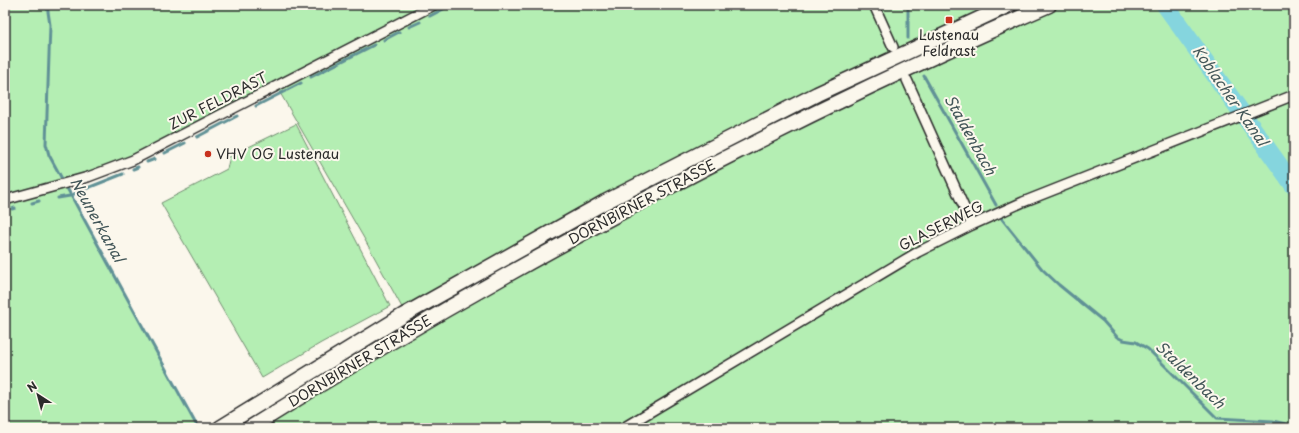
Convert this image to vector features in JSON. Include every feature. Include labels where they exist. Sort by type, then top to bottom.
[{"type":"main road","name":"DORNBIRNER STRASSE","points":[[220,428],[397,319],[605,202],[817,94],[1009,5]]},
{"type":"main road","name":"DORNBIRNER STRASSE","points":[[250,428],[432,317],[659,192],[834,104],[983,34],[1049,5]]},
{"type":"street","name":"ZUR FELDRAST","points":[[5,200],[103,172],[133,160],[434,5]]},
{"type":"street","points":[[874,5],[893,47]]},
{"type":"street","points":[[907,80],[972,225]]},
{"type":"street","name":"GLASERWEG","points":[[623,428],[918,252],[972,225],[1023,202],[1294,95]]},
{"type":"green space","points":[[5,5],[1294,5],[1294,428],[256,428],[410,322],[365,240],[279,91],[209,118],[113,165],[5,199]]},
{"type":"green space","points":[[296,124],[390,306],[321,343],[262,378],[161,203],[227,169],[230,156]]},
{"type":"green space","points":[[66,187],[198,428],[5,428],[5,204]]},
{"type":"waterway","name":"Neunerkanal","points":[[47,5],[50,25],[46,144],[49,155],[198,428]]},
{"type":"waterway","points":[[430,16],[451,5]]},
{"type":"waterway","name":"Staldenbach","points":[[908,5],[908,38]]},
{"type":"waterway","name":"Koblacher Kanal","points":[[1165,5],[1294,186]]},
{"type":"waterway","points":[[409,27],[420,22]]},
{"type":"waterway","points":[[384,40],[399,32]]},
{"type":"waterway","points":[[311,77],[374,45]]},
{"type":"waterway","name":"Staldenbach","points":[[924,76],[996,205]]},
{"type":"waterway","points":[[256,106],[301,83]]},
{"type":"waterway","points":[[197,137],[237,116]]},
{"type":"waterway","points":[[165,153],[185,143]]},
{"type":"waterway","points":[[147,162],[155,159]]},
{"type":"waterway","points":[[133,169],[138,167]]},
{"type":"waterway","points":[[58,198],[70,196],[123,174]]},
{"type":"waterway","points":[[32,203],[39,201]]},
{"type":"waterway","name":"Staldenbach","points":[[1002,219],[1042,269],[1059,285],[1103,321],[1117,337],[1123,340],[1136,342],[1148,349],[1217,418],[1273,421],[1294,426]]},
{"type":"place","name":"Lustenau Feldrast","points":[[949,20]]},
{"type":"place","name":"VHV OG Lustenau","points":[[208,154]]}]
